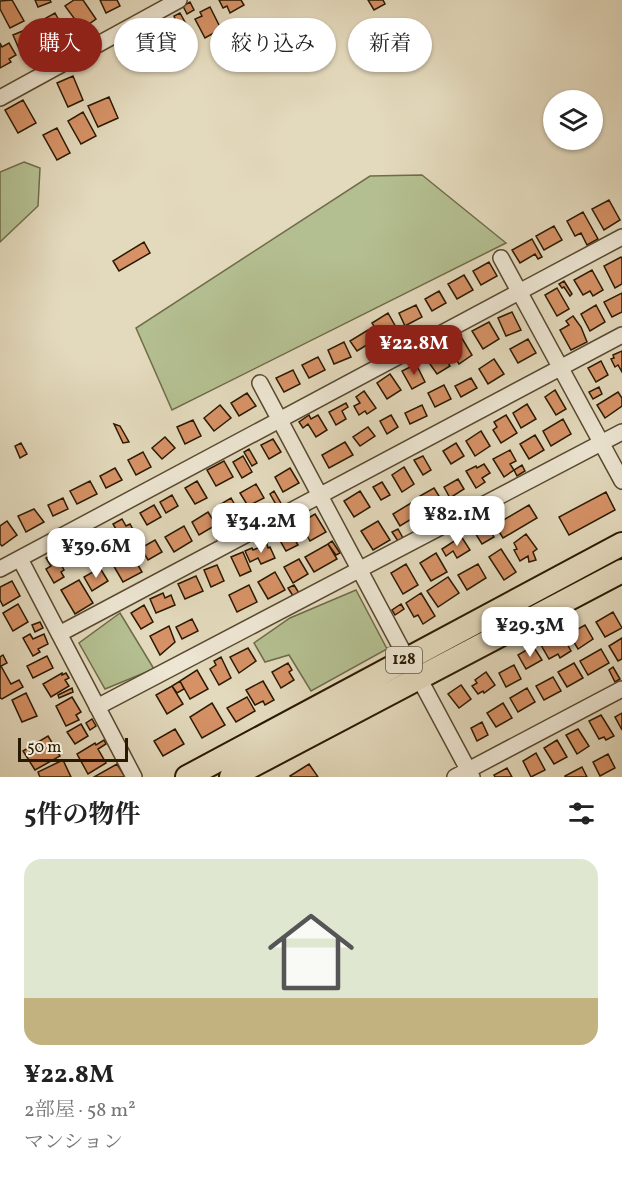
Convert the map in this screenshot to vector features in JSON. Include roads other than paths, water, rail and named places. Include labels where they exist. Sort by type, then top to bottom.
[{"type":"main road","name":"128","points":[[231,777],[622,544]]},
{"type":"main road","name":"128","points":[[186,777],[622,571]]},
{"type":"street","points":[[0,98],[173,1]]},
{"type":"street","points":[[0,569],[622,237]]},
{"type":"street","points":[[501,258],[622,481]]},
{"type":"street","points":[[59,634],[622,335]]},
{"type":"street","points":[[260,383],[413,668],[465,775],[622,689]]},
{"type":"street","points":[[97,707],[622,432]]},
{"type":"street","points":[[20,559],[134,777]]}]
